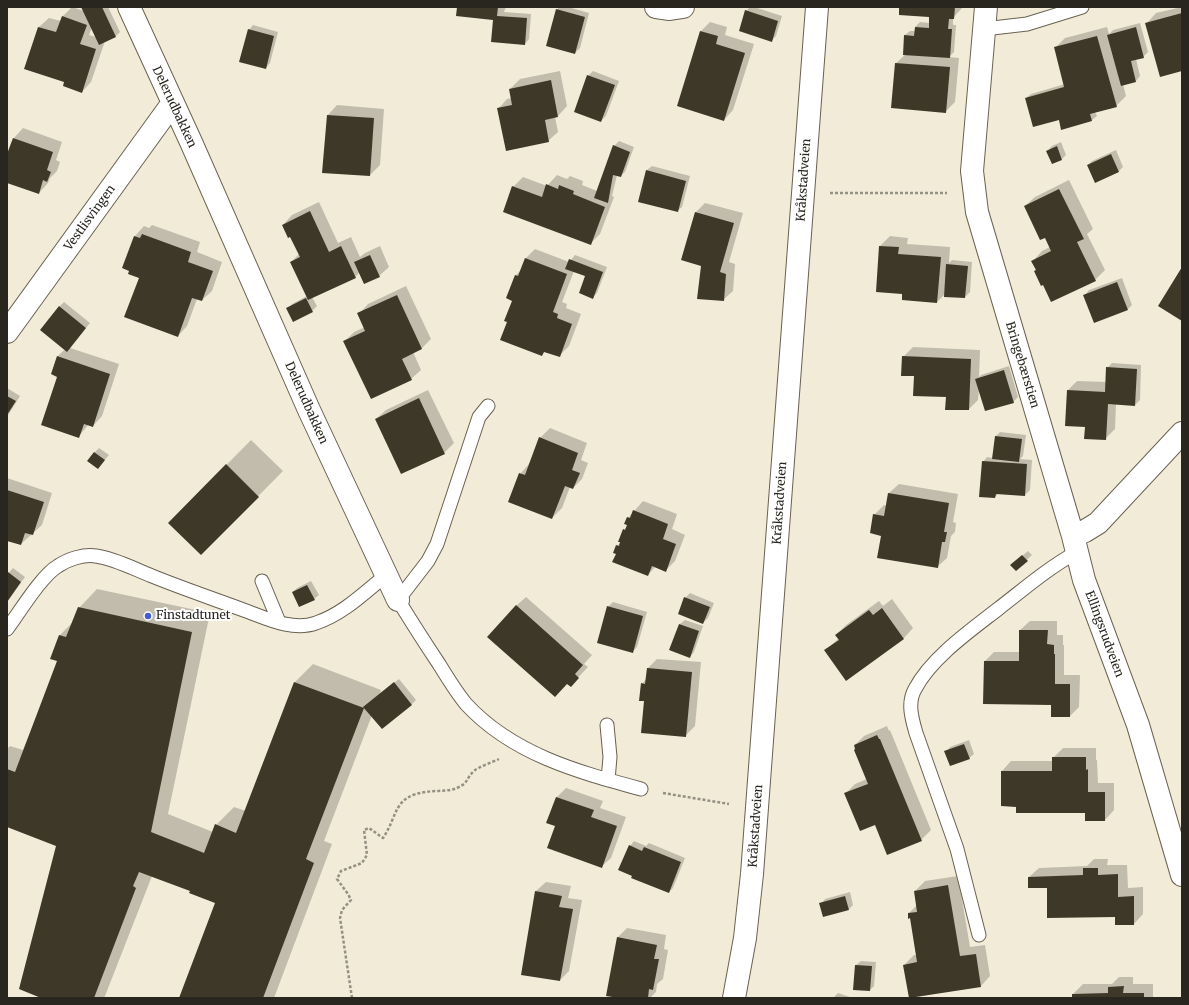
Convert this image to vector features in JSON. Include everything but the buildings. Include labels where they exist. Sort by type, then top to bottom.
[{"type":"street","name":"Delerudbakken","points":[[129,7],[172,104],[191,142],[309,410],[385,576],[398,600]]},
{"type":"street","points":[[656,7],[670,9],[683,7]]},
{"type":"street","name":"Kråkstadveien","points":[[734,998],[745,938],[752,874],[817,7]]},
{"type":"street","name":"Bringebærstien","points":[[986,7],[972,172],[977,212],[1075,544]]},
{"type":"street","name":"Vestlisvingen","points":[[7,332],[172,104]]},
{"type":"street","points":[[1075,544],[1085,531],[1098,523],[1182,434]]},
{"type":"street","name":"Ellingsrudveien","points":[[1075,544],[1087,587],[1138,725],[1182,875]]},
{"type":"lane","points":[[984,29],[1027,24],[1082,7]]},
{"type":"lane","points":[[488,406],[479,417],[437,544],[428,561],[398,600],[452,684],[465,702],[481,719],[513,742],[537,755],[572,770],[641,789]]},
{"type":"lane","points":[[979,935],[957,849],[916,733],[911,714],[911,700],[915,689],[936,661],[972,630],[1046,572],[1075,544]]},
{"type":"lane","points":[[7,629],[44,579],[57,566],[70,560],[94,556],[114,560],[158,579],[291,626],[315,624],[340,613],[385,576]]},
{"type":"lane","points":[[262,581],[280,622]]},
{"type":"lane","points":[[606,725],[610,757],[608,780]]},
{"type":"path","points":[[803,192],[847,194],[974,193]]},
{"type":"path","points":[[352,998],[340,918],[342,910],[351,900],[337,879],[341,871],[362,863],[367,855],[364,830],[369,828],[383,838],[396,809],[408,796],[424,792],[456,789],[466,783],[474,770],[501,758],[513,742]]},
{"type":"path","points":[[641,789],[687,798],[736,805]]},
{"type":"place","name":"Finstadtunet","points":[[148,616]]}]
